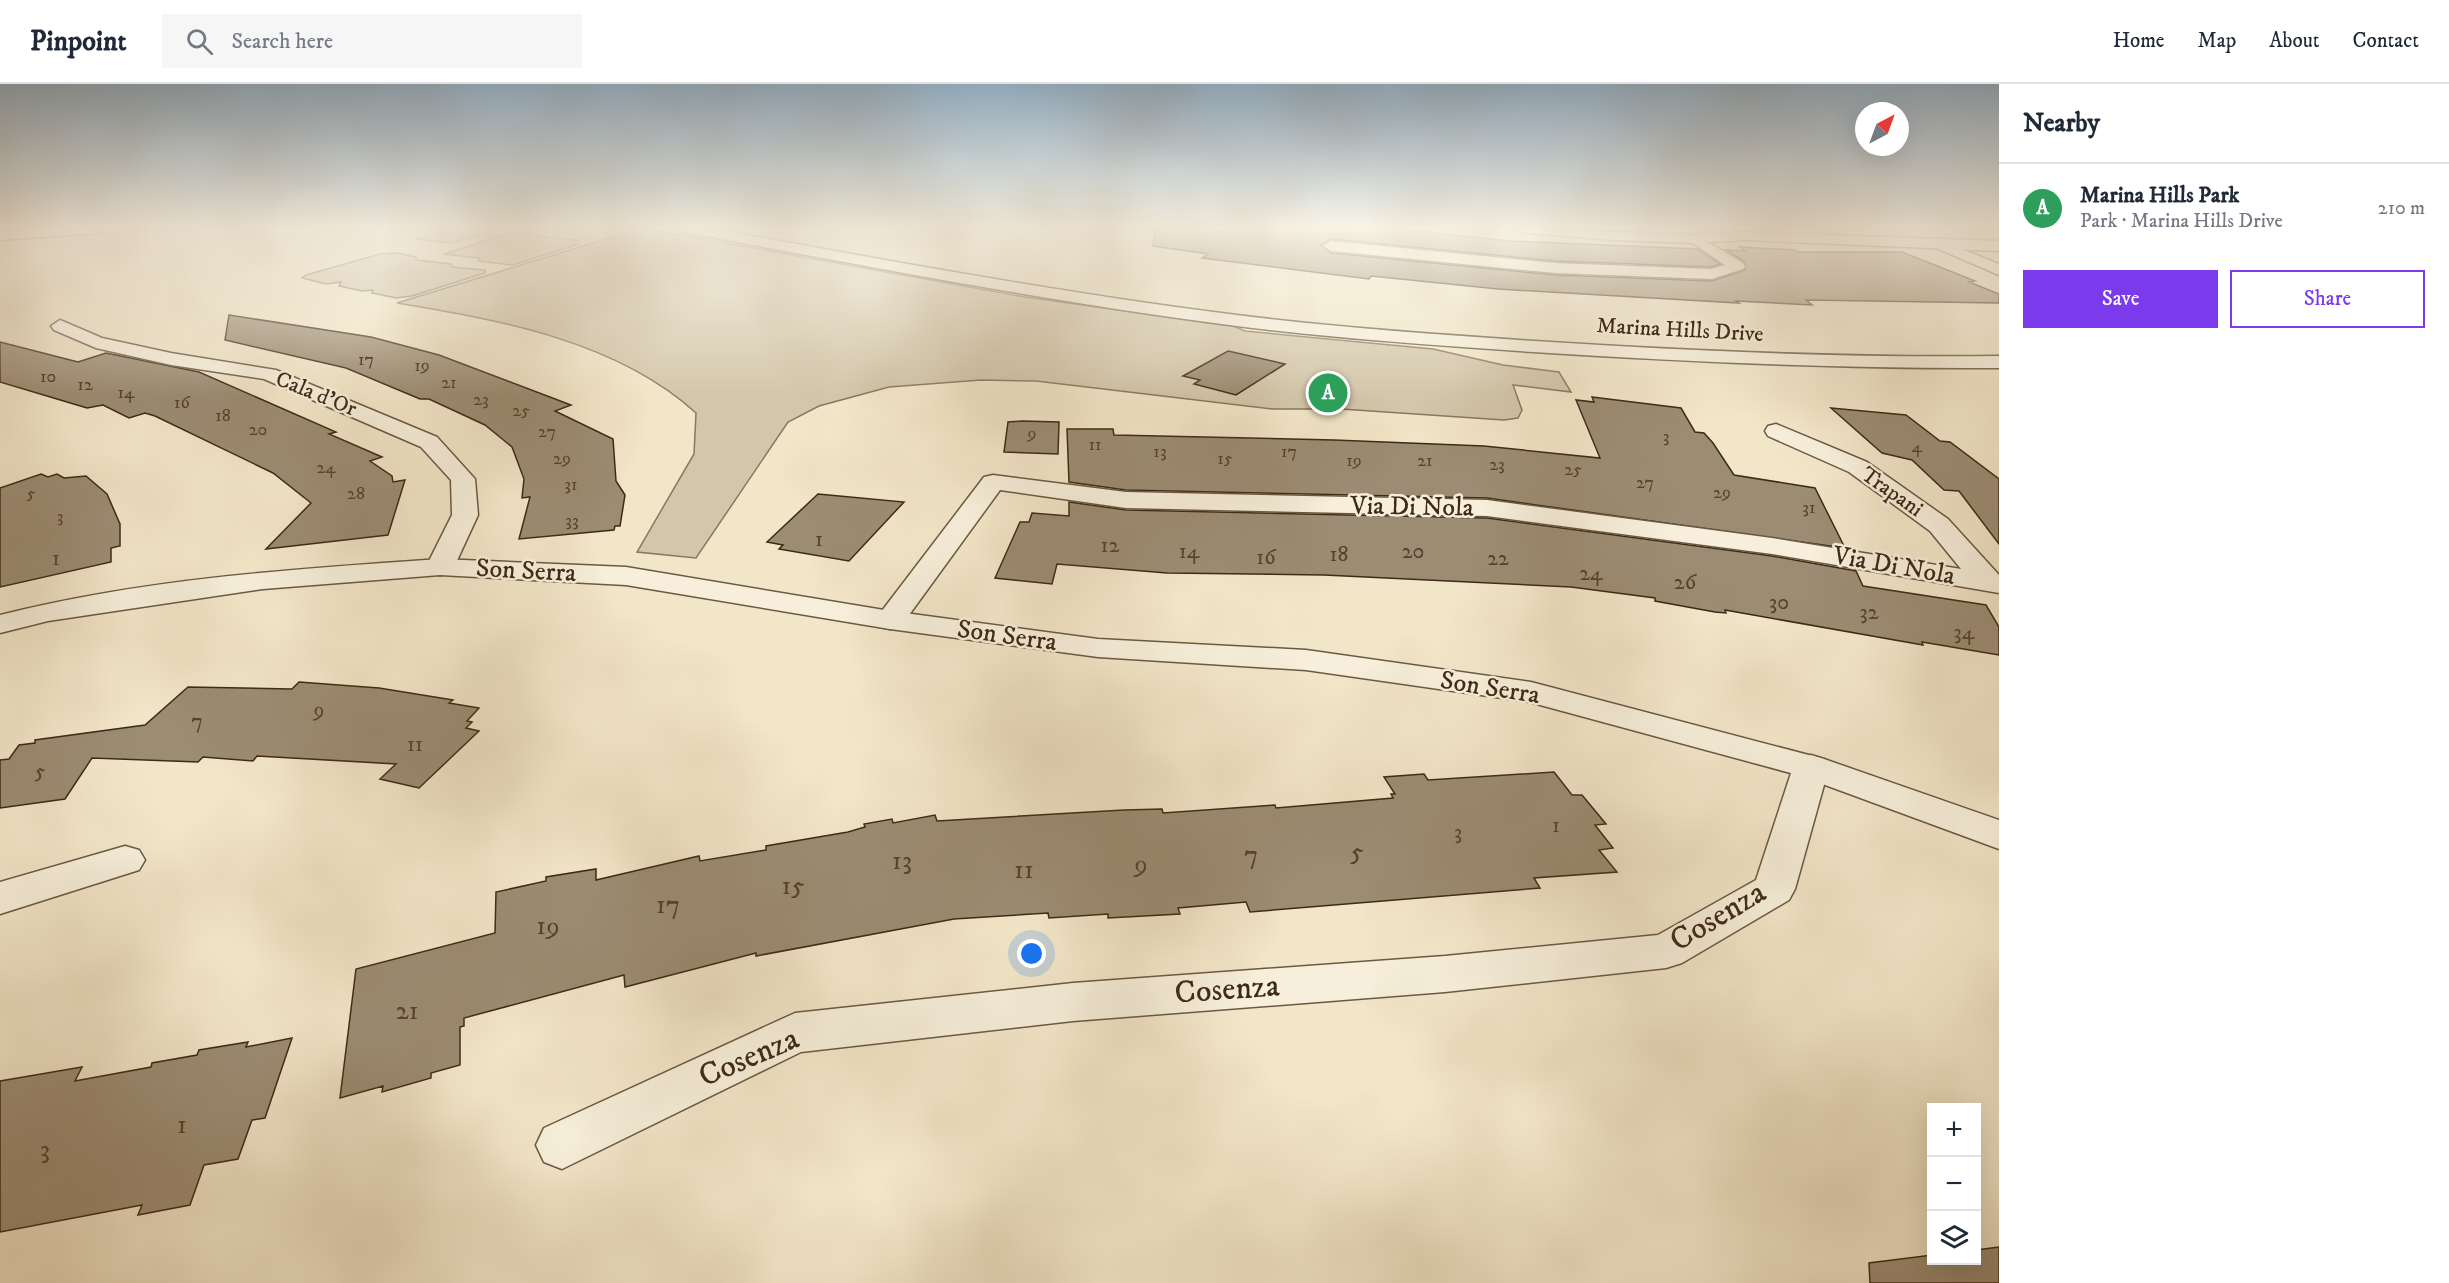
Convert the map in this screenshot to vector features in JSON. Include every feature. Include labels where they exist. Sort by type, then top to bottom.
[{"type":"street","name":"Marina Hills Drive","points":[[996,284],[1179,313],[1332,331],[1653,355],[1946,363],[1999,362]]},
{"type":"street","name":"Marina Hills Drive","points":[[1070,284],[1129,294],[1414,325],[1722,344],[1999,346]]},
{"type":"street","name":"Cala d'Or","points":[[60,326],[96,342],[171,359],[269,374],[429,442],[463,478],[465,515],[441,567]]},
{"type":"street","name":"Trapani","points":[[1776,431],[1858,467],[1939,525],[1993,583]]},
{"type":"street","name":"Via Di Nola","points":[[890,620],[993,482],[1126,500],[1487,508],[1772,546],[1993,583]]},
{"type":"street","name":"Son Serra","points":[[0,624],[47,612],[263,580],[441,567],[626,576],[890,620],[1098,648],[1306,660],[1531,692],[1811,767],[1999,835]]},
{"type":"street","name":"Cosenza","points":[[562,1145],[795,1033],[1073,1002],[1445,974],[1666,951],[1774,888],[1811,767]]},
{"type":"street","points":[[0,898],[125,860]]},
{"type":"shaded area","points":[[340,284],[450,284],[412,296],[396,298],[372,293],[373,290],[362,291],[339,286]]},
{"type":"shaded area","points":[[459,284],[953,284],[1025,297],[1233,326],[1245,331],[1433,349],[1503,365],[1559,372],[1571,392],[1513,385],[1522,410],[1518,418],[1504,420],[1341,409],[1273,409],[1036,381],[981,380],[889,387],[819,406],[788,422],[696,558],[637,552],[694,454],[696,413],[665,388],[630,368],[556,337],[476,317],[397,303]]},
{"type":"building","points":[[1449,284],[1974,284],[1999,294],[1999,303],[1806,300],[1812,305],[1736,301],[1739,303],[1498,289]]},
{"type":"building","points":[[229,315],[371,337],[439,355],[571,405],[555,411],[613,439],[616,481],[625,495],[620,526],[615,526],[614,530],[519,539],[530,497],[522,498],[524,479],[512,447],[485,425],[429,399],[420,399],[346,368],[225,340]]},
{"type":"building","points":[[0,342],[78,362],[106,353],[199,372],[336,432],[329,434],[382,457],[370,461],[392,476],[393,482],[405,480],[388,535],[266,549],[311,503],[273,473],[155,416],[145,413],[129,418],[103,405],[87,408],[0,382]]},
{"type":"building","points":[[1228,351],[1285,364],[1236,395],[1194,384],[1200,380],[1183,376]]},
{"type":"building","points":[[1592,397],[1681,408],[1695,432],[1704,433],[1734,475],[1815,488],[1845,548],[1487,498],[1126,490],[1069,482],[1067,429],[1113,429],[1114,435],[1484,446],[1600,458],[1576,400],[1594,402]]},
{"type":"building","points":[[1831,408],[1906,415],[1940,441],[1950,442],[1999,479],[1999,544],[1959,491],[1944,490],[1912,460],[1882,453]]},
{"type":"building","points":[[1008,422],[1059,422],[1058,454],[1004,452]]},
{"type":"building","points":[[41,474],[48,477],[57,474],[64,478],[86,476],[107,494],[120,524],[120,546],[111,548],[111,562],[0,587],[0,488]]},
{"type":"building","points":[[818,494],[904,502],[849,561],[779,549],[783,545],[767,542]]},
{"type":"building","points":[[1069,502],[1126,510],[1487,518],[1772,556],[1856,571],[1863,586],[1986,605],[1999,627],[1999,655],[1922,642],[1923,645],[1725,610],[1726,613],[1715,612],[1655,601],[1655,598],[1571,587],[1324,575],[1167,573],[1057,564],[1052,584],[995,578],[1020,522],[1029,522],[1032,513],[1069,516]]},
{"type":"building","points":[[299,682],[379,688],[453,700],[449,703],[479,708],[467,721],[472,722],[466,728],[479,731],[419,788],[380,779],[396,764],[257,756],[253,761],[203,757],[198,762],[92,758],[65,799],[0,808],[0,760],[9,759],[19,745],[35,743],[35,740],[145,725],[188,687],[292,689]]},
{"type":"building","points":[[1554,772],[1572,795],[1582,795],[1606,824],[1595,825],[1613,848],[1599,850],[1617,872],[1534,878],[1540,888],[1250,912],[1246,902],[1178,908],[1180,914],[1108,918],[1108,914],[1049,918],[1048,913],[954,919],[756,956],[756,953],[625,987],[624,975],[464,1018],[464,1026],[460,1027],[460,1065],[431,1073],[431,1078],[382,1092],[383,1086],[340,1098],[356,969],[495,933],[496,892],[546,881],[546,877],[596,869],[596,880],[699,856],[700,861],[766,850],[766,846],[848,832],[865,827],[864,824],[892,819],[893,823],[935,815],[937,821],[1124,810],[1162,809],[1163,813],[1275,805],[1276,808],[1393,798],[1391,794],[1395,794],[1384,777],[1424,774],[1428,780]]},
{"type":"building","points":[[292,1038],[265,1118],[252,1120],[238,1159],[204,1165],[190,1205],[138,1215],[142,1205],[0,1232],[0,1081],[82,1067],[75,1081],[151,1067],[152,1063],[197,1055],[199,1050],[248,1042],[246,1047]]},
{"type":"building","points":[[1999,1247],[1999,1283],[1870,1283],[1869,1263],[1927,1256],[1927,1265],[1981,1265],[1981,1249]]},
{"type":"place","name":"Marina Hills Park","points":[[1328,393]]}]
